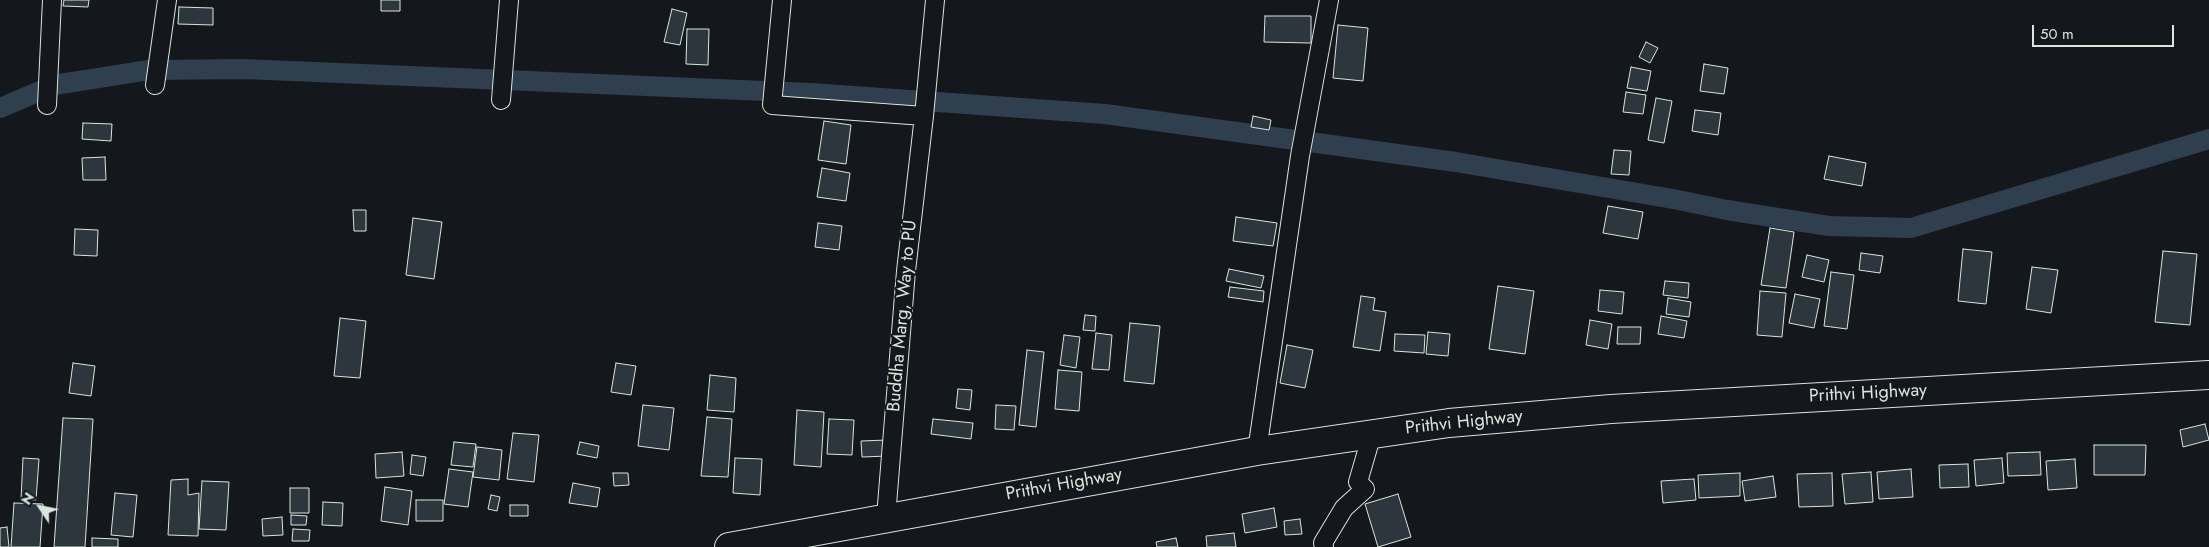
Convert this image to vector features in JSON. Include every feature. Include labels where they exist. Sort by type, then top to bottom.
[{"type":"highway","name":"Prithvi Highway","points":[[728,547],[1257,451],[1449,423],[1611,409],[2209,375]]},
{"type":"street","points":[[47,105],[52,0]]},
{"type":"street","points":[[155,85],[167,0]]},
{"type":"street","points":[[501,100],[510,0]]},
{"type":"street","points":[[782,0],[772,105],[924,116]]},
{"type":"street","name":"Buddha Marg, Way to PU","points":[[886,517],[906,271],[935,0]]},
{"type":"street","points":[[1257,451],[1300,156],[1329,0]]},
{"type":"street","points":[[1324,547],[1323,543],[1344,508],[1365,489],[1358,482],[1372,434]]},
{"type":"building","points":[[64,0],[89,0],[88,7],[63,6]]},
{"type":"building","points":[[381,0],[400,0],[400,11],[381,11]]},
{"type":"building","points":[[179,7],[213,8],[213,25],[178,24]]},
{"type":"building","points":[[672,9],[687,13],[680,45],[664,42]]},
{"type":"building","points":[[1265,16],[1311,16],[1311,43],[1264,42]]},
{"type":"building","points":[[1338,25],[1368,28],[1363,81],[1333,78]]},
{"type":"building","points":[[687,29],[709,29],[708,65],[686,64]]},
{"type":"building","points":[[1646,42],[1658,48],[1650,63],[1639,57]]},
{"type":"building","points":[[1704,64],[1728,68],[1724,94],[1700,91]]},
{"type":"building","points":[[1631,67],[1651,71],[1647,91],[1627,88]]},
{"type":"building","points":[[1626,92],[1646,95],[1643,114],[1623,112]]},
{"type":"building","points":[[1656,98],[1672,101],[1664,143],[1648,140]]},
{"type":"building","points":[[1695,110],[1721,113],[1718,135],[1692,131]]},
{"type":"building","points":[[1253,116],[1271,120],[1269,130],[1251,127]]},
{"type":"building","points":[[824,121],[851,125],[846,164],[818,160]]},
{"type":"building","points":[[83,123],[112,124],[111,141],[82,139]]},
{"type":"building","points":[[1614,150],[1631,151],[1629,175],[1611,174]]},
{"type":"building","points":[[1829,156],[1866,163],[1862,186],[1824,179]]},
{"type":"building","points":[[105,157],[106,180],[83,180],[82,158]]},
{"type":"building","points":[[822,168],[850,173],[846,201],[817,197]]},
{"type":"building","points":[[1608,206],[1643,212],[1638,239],[1603,233]]},
{"type":"building","points":[[353,210],[366,210],[366,231],[354,231]]},
{"type":"building","points":[[1236,217],[1277,223],[1273,246],[1233,241]]},
{"type":"building","points":[[413,218],[442,222],[434,279],[406,275]]},
{"type":"building","points":[[818,223],[842,226],[839,250],[815,247]]},
{"type":"building","points":[[1770,228],[1794,232],[1786,288],[1761,285]]},
{"type":"building","points":[[75,229],[98,230],[97,256],[74,255]]},
{"type":"building","points":[[1963,249],[1992,252],[1986,304],[1958,301]]},
{"type":"building","points":[[2163,251],[2197,254],[2190,325],[2155,322]]},
{"type":"building","points":[[1861,253],[1883,256],[1880,273],[1859,270]]},
{"type":"building","points":[[1807,255],[1829,260],[1824,282],[1802,277]]},
{"type":"building","points":[[2032,267],[2058,270],[2051,313],[2026,309]]},
{"type":"building","points":[[1229,269],[1264,276],[1261,288],[1226,281]]},
{"type":"building","points":[[1831,272],[1854,275],[1847,329],[1824,326]]},
{"type":"building","points":[[1665,281],[1689,283],[1688,298],[1663,295]]},
{"type":"building","points":[[1498,286],[1534,291],[1525,354],[1489,349]]},
{"type":"building","points":[[1230,287],[1264,291],[1263,302],[1228,297]]},
{"type":"building","points":[[1600,290],[1624,292],[1622,314],[1598,311]]},
{"type":"building","points":[[1760,291],[1786,293],[1782,337],[1757,335]]},
{"type":"building","points":[[1795,294],[1820,299],[1814,328],[1789,323]]},
{"type":"building","points":[[1361,296],[1375,298],[1373,310],[1386,312],[1380,351],[1353,347]]},
{"type":"building","points":[[1668,298],[1691,302],[1689,317],[1666,314]]},
{"type":"building","points":[[1085,315],[1096,316],[1095,331],[1083,330]]},
{"type":"building","points":[[1661,316],[1687,321],[1684,338],[1658,334]]},
{"type":"building","points":[[340,318],[366,321],[360,378],[334,376]]},
{"type":"building","points":[[1590,320],[1612,324],[1608,349],[1586,345]]},
{"type":"building","points":[[1130,323],[1160,326],[1154,384],[1124,381]]},
{"type":"building","points":[[1618,327],[1641,327],[1640,344],[1617,344]]},
{"type":"building","points":[[1428,332],[1450,334],[1448,356],[1426,354]]},
{"type":"building","points":[[1096,333],[1112,335],[1109,370],[1092,369]]},
{"type":"building","points":[[1395,334],[1425,335],[1424,353],[1394,351]]},
{"type":"building","points":[[1064,335],[1080,337],[1076,368],[1060,365]]},
{"type":"building","points":[[1287,345],[1313,350],[1305,388],[1280,383]]},
{"type":"building","points":[[1027,350],[1044,352],[1036,427],[1019,425]]},
{"type":"building","points":[[73,363],[95,366],[91,396],[69,393]]},
{"type":"building","points":[[616,363],[636,366],[631,395],[611,392]]},
{"type":"building","points":[[1058,370],[1082,372],[1079,411],[1055,409]]},
{"type":"building","points":[[710,375],[736,378],[734,412],[707,410]]},
{"type":"building","points":[[958,389],[972,390],[970,410],[956,408]]},
{"type":"building","points":[[643,405],[674,408],[669,450],[638,446]]},
{"type":"building","points":[[996,405],[1016,406],[1014,430],[995,429]]},
{"type":"building","points":[[797,410],[824,412],[821,467],[794,465]]},
{"type":"building","points":[[707,417],[732,419],[728,477],[701,476]]},
{"type":"building","points":[[63,418],[93,419],[85,547],[54,547]]},
{"type":"building","points":[[829,419],[854,420],[852,455],[827,454]]},
{"type":"building","points":[[933,419],[973,423],[971,439],[931,434]]},
{"type":"building","points":[[2205,424],[2209,440],[2183,447],[2180,430]]},
{"type":"building","points":[[513,433],[539,435],[534,482],[507,479]]},
{"type":"building","points":[[887,440],[888,456],[862,457],[861,441]]},
{"type":"building","points":[[454,442],[476,444],[473,467],[451,465]]},
{"type":"building","points":[[580,442],[599,446],[597,458],[577,454]]},
{"type":"building","points":[[2094,445],[2146,445],[2145,475],[2094,475]]},
{"type":"building","points":[[477,447],[502,450],[499,480],[473,477]]},
{"type":"building","points":[[402,452],[404,476],[376,478],[375,454]]},
{"type":"building","points":[[2040,452],[2041,475],[2008,476],[2007,453]]},
{"type":"building","points":[[412,455],[426,457],[423,476],[410,474]]},
{"type":"building","points":[[23,458],[39,459],[36,500],[21,499]]},
{"type":"building","points":[[735,458],[762,459],[760,495],[733,493]]},
{"type":"building","points":[[2002,458],[2004,483],[1976,486],[1974,460]]},
{"type":"building","points":[[2075,459],[2077,488],[2048,490],[2046,461]]},
{"type":"building","points":[[1968,464],[1969,487],[1940,488],[1939,465]]},
{"type":"building","points":[[449,469],[473,472],[468,507],[444,504]]},
{"type":"building","points":[[1911,469],[1913,497],[1879,499],[1877,472]]},
{"type":"building","points":[[1871,472],[1873,502],[1845,504],[1842,474]]},
{"type":"building","points":[[613,473],[628,473],[629,485],[614,486]]},
{"type":"building","points":[[1740,473],[1740,496],[1699,498],[1698,475]]},
{"type":"building","points":[[1832,473],[1833,506],[1799,507],[1797,474]]},
{"type":"building","points":[[1773,476],[1776,497],[1745,501],[1742,481]]},
{"type":"building","points":[[188,479],[188,495],[199,493],[198,536],[168,535],[171,480]]},
{"type":"building","points":[[1694,479],[1696,500],[1663,503],[1661,481]]},
{"type":"building","points":[[202,481],[229,482],[226,530],[199,529]]},
{"type":"building","points":[[573,483],[600,488],[597,507],[569,503]]},
{"type":"building","points":[[385,487],[412,491],[408,525],[381,521]]},
{"type":"building","points":[[290,488],[309,488],[309,513],[290,513]]},
{"type":"building","points":[[115,493],[137,495],[133,537],[111,535]]},
{"type":"building","points":[[1398,494],[1411,537],[1378,547],[1365,504]]},
{"type":"building","points":[[491,495],[500,497],[497,511],[488,509]]},
{"type":"building","points":[[416,500],[443,500],[443,521],[416,521]]},
{"type":"building","points":[[323,502],[343,503],[342,526],[322,525]]},
{"type":"building","points":[[14,503],[43,504],[40,547],[11,547]]},
{"type":"building","points":[[510,505],[528,505],[528,516],[510,516]]},
{"type":"building","points":[[1274,508],[1277,527],[1245,533],[1242,514]]},
{"type":"building","points":[[291,515],[307,516],[306,525],[291,525]]},
{"type":"building","points":[[282,517],[283,535],[263,536],[262,519]]},
{"type":"building","points":[[1300,519],[1302,534],[1285,535],[1284,521]]},
{"type":"building","points":[[7,527],[9,547],[0,547],[0,528]]},
{"type":"building","points":[[293,529],[310,530],[309,541],[292,541]]},
{"type":"building","points":[[1234,533],[1236,547],[1207,547],[1206,536]]},
{"type":"building","points":[[92,538],[118,539],[118,547],[92,547]]},
{"type":"building","points":[[1176,538],[1178,547],[1157,547],[1156,542]]},
{"type":"waterway","points":[[0,108],[54,85],[149,70],[244,69],[812,93],[1105,114],[1456,162],[1829,226],[1911,228],[2209,139]]}]
